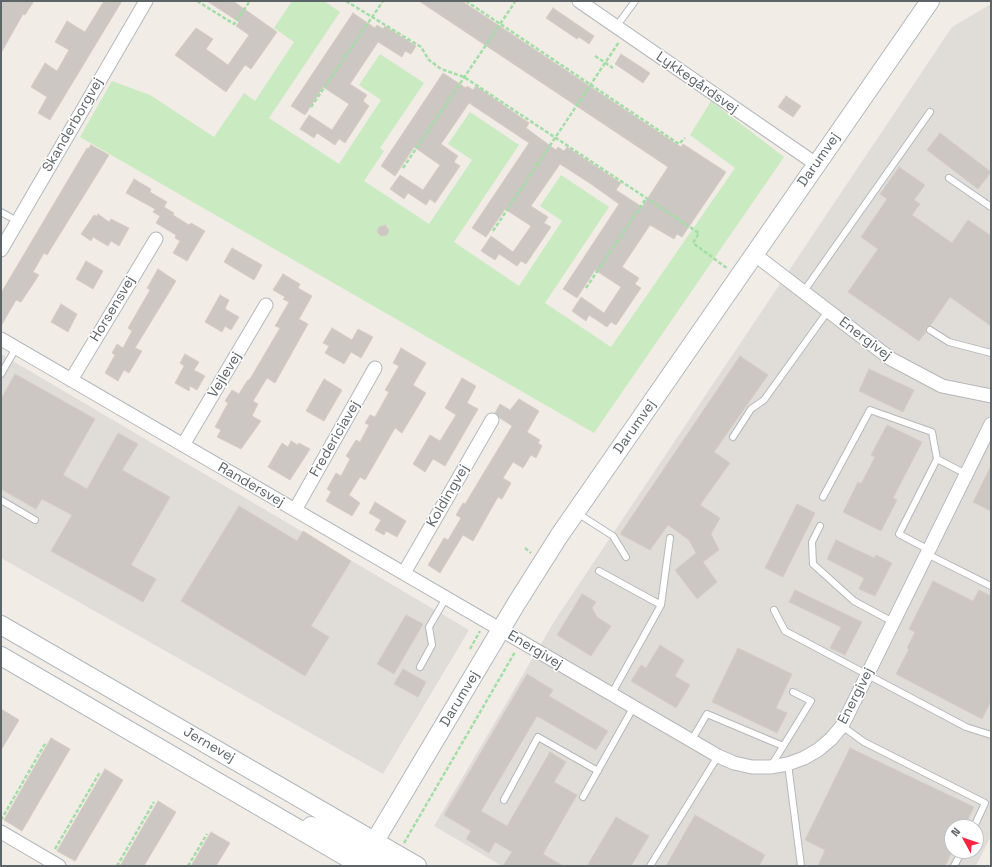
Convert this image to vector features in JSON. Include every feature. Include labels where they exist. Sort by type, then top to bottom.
[{"type":"street","name":"Skanderborgvej","points":[[1,250],[146,1]]},
{"type":"street","name":"Lykkegårdsvej","points":[[579,1],[816,164]]},
{"type":"street","name":"Darumvej","points":[[361,866],[501,630],[576,512],[930,1]]},
{"type":"street","name":"Horsensvej","points":[[71,380],[156,239]]},
{"type":"street","name":"Energivej","points":[[754,254],[891,359],[942,386],[991,396]]},
{"type":"street","name":"Vejlevej","points":[[183,445],[266,305]]},
{"type":"street","name":"Randersvej","points":[[1,339],[501,630]]},
{"type":"street","name":"Fredericiavej","points":[[295,510],[375,368]]},
{"type":"street","name":"Koldingvej","points":[[404,573],[492,420]]},
{"type":"street","name":"Energivej","points":[[501,630],[633,708],[718,756],[734,763],[752,767],[770,767],[788,764],[804,758],[818,750],[831,739],[842,726],[991,424]]},
{"type":"street","name":"Jernevej","points":[[1,625],[375,841],[394,860],[417,866]]},
{"type":"street","name":"Jernevej","points":[[1,656],[361,866]]},
{"type":"street","points":[[283,821],[319,828],[359,848],[375,841]]},
{"type":"street","points":[[1,832],[54,863]]},
{"type":"street","points":[[361,866],[377,857],[394,860]]},
{"type":"lane","points":[[620,30],[635,1]]},
{"type":"lane","points":[[804,291],[930,112]]},
{"type":"lane","points":[[949,178],[991,207]]},
{"type":"lane","points":[[1,212],[17,221]]},
{"type":"lane","points":[[733,437],[751,409],[764,400],[828,311]]},
{"type":"lane","points":[[930,330],[949,342],[991,353]]},
{"type":"lane","points":[[1,374],[16,348]]},
{"type":"lane","points":[[823,497],[870,410],[932,432],[937,459],[899,534],[928,552],[991,586]]},
{"type":"lane","points":[[937,459],[966,474]]},
{"type":"lane","points":[[1,500],[34,520]]},
{"type":"lane","points":[[576,512],[614,536],[626,557]]},
{"type":"lane","points":[[820,526],[812,542],[813,564],[854,601],[893,622]]},
{"type":"lane","points":[[611,695],[660,605],[670,538]]},
{"type":"lane","points":[[599,571],[660,605]]},
{"type":"lane","points":[[420,667],[432,645],[429,627],[446,598]]},
{"type":"lane","points":[[774,610],[785,631],[868,673],[966,727],[991,735]]},
{"type":"lane","points":[[770,767],[811,701],[793,692]]},
{"type":"lane","points":[[583,797],[633,708]]},
{"type":"lane","points":[[691,741],[707,714],[783,746]]},
{"type":"lane","points":[[842,726],[864,742],[986,803],[978,819]]},
{"type":"lane","points":[[504,800],[538,737],[598,771]]},
{"type":"lane","points":[[650,866],[718,756]]},
{"type":"lane","points":[[788,764],[801,866]]},
{"type":"path","points":[[197,1],[234,24],[250,1]]},
{"type":"path","points":[[346,1],[373,16],[420,47],[429,60],[441,69],[464,77],[554,138],[647,197],[699,233],[693,243],[738,277]]},
{"type":"path","points":[[311,107],[383,1]]},
{"type":"path","points":[[466,1],[680,144],[685,138]]},
{"type":"path","points":[[403,168],[515,2]]},
{"type":"path","points":[[493,231],[605,62],[620,30]]},
{"type":"path","points":[[595,56],[613,68]]},
{"type":"path","points":[[586,288],[647,197]]},
{"type":"path","points":[[394,860],[515,655]]},
{"type":"path","points":[[1,820],[46,742]]},
{"type":"path","points":[[54,863],[100,772]]},
{"type":"path","points":[[117,866],[154,802]]},
{"type":"path","points":[[188,866],[207,834]]},
{"type":"shaded area","points":[[991,4],[991,836],[984,850],[984,819],[944,819],[944,859],[980,859],[976,866],[502,866],[434,826],[555,620],[952,27]]},
{"type":"shaded area","points":[[1,354],[469,630],[383,774],[1,558]]},
{"type":"green space","points":[[292,1],[324,1],[340,12],[269,118],[339,164],[381,100],[359,85],[380,54],[424,83],[380,148],[384,151],[364,181],[429,224],[472,160],[448,144],[470,112],[519,145],[454,242],[519,286],[562,221],[540,206],[561,175],[609,207],[545,303],[611,347],[735,168],[690,135],[711,101],[784,157],[594,433],[80,137],[112,81],[150,95],[214,137],[244,93],[255,101],[294,42],[274,28]]},
{"type":"building","points":[[1,1],[34,1],[25,15],[23,14],[1,53]]},
{"type":"building","points":[[104,1],[122,1],[50,120],[38,113],[47,97],[31,87],[45,63],[57,71],[69,50],[55,42],[67,21],[85,32]]},
{"type":"building","points":[[207,1],[233,1],[277,32],[251,69],[245,65],[226,92],[175,55],[196,28],[213,39],[206,49],[228,65],[249,35],[236,26],[239,22]]},
{"type":"building","points":[[419,1],[462,1],[681,147],[683,144],[726,172],[682,237],[677,234],[674,239],[650,225],[622,267],[639,278],[635,284],[641,288],[616,325],[611,322],[607,327],[589,315],[586,321],[572,311],[581,297],[604,313],[621,287],[595,270],[577,298],[563,289],[619,204],[591,184],[560,164],[531,206],[548,217],[544,223],[551,227],[526,264],[521,261],[517,266],[499,254],[495,260],[481,251],[491,236],[513,252],[531,226],[505,209],[486,237],[472,228],[529,143],[469,103],[441,144],[458,156],[454,162],[460,166],[435,203],[430,199],[426,205],[408,193],[404,199],[390,189],[400,175],[423,190],[440,165],[414,147],[395,176],[381,166],[443,73],[466,88],[467,86],[473,90],[476,86],[529,123],[526,128],[556,150],[558,147],[564,151],[567,147],[621,183],[616,190],[642,207],[668,167]]},
{"type":"building","points":[[553,8],[594,36],[589,44],[579,37],[577,39],[546,18]]},
{"type":"building","points":[[353,13],[375,28],[377,25],[383,29],[385,26],[416,46],[411,54],[405,51],[402,57],[378,42],[350,84],[367,95],[363,101],[369,106],[345,143],[339,139],[335,145],[317,133],[314,138],[300,129],[309,115],[332,130],[349,104],[323,87],[305,115],[291,106]]},
{"type":"building","points":[[621,54],[650,73],[643,83],[615,64]]},
{"type":"building","points":[[786,96],[801,106],[793,117],[778,107]]},
{"type":"building","points":[[940,133],[991,172],[978,189],[927,150]]},
{"type":"building","points":[[91,145],[109,155],[47,255],[44,253],[33,272],[39,275],[21,302],[16,300],[1,326],[1,293],[87,148],[88,149]]},
{"type":"building","points":[[899,167],[925,185],[914,200],[920,204],[912,215],[952,243],[968,220],[991,236],[991,326],[950,297],[930,326],[926,327],[926,332],[919,341],[848,292],[878,249],[861,237],[887,199],[880,194]]},
{"type":"building","points":[[134,179],[151,189],[150,192],[167,202],[164,207],[174,213],[173,215],[189,225],[191,223],[205,231],[187,261],[173,253],[180,241],[175,238],[176,235],[156,223],[160,216],[153,212],[155,209],[126,193]]},
{"type":"building","points":[[98,214],[109,222],[111,219],[129,228],[119,246],[111,241],[108,246],[93,237],[91,241],[81,234],[94,215],[97,216]]},
{"type":"building","points":[[385,225],[389,230],[387,235],[381,236],[377,232],[379,227]]},
{"type":"building","points":[[232,248],[262,265],[254,280],[224,262]]},
{"type":"building","points":[[86,261],[103,271],[93,289],[76,279]]},
{"type":"building","points":[[158,269],[176,281],[135,348],[142,351],[129,373],[124,370],[118,381],[105,373],[115,355],[112,353],[117,344],[123,348],[132,331],[128,328],[150,290],[147,288]]},
{"type":"building","points":[[283,274],[300,284],[298,288],[312,296],[299,319],[308,324],[275,383],[267,378],[253,401],[258,404],[252,416],[261,421],[241,449],[217,437],[221,430],[215,427],[228,403],[225,401],[232,390],[239,394],[247,381],[250,379],[280,328],[275,326],[289,302],[283,299],[285,297],[273,290]]},
{"type":"building","points":[[220,295],[229,300],[225,309],[239,317],[231,330],[225,326],[222,332],[205,322]]},
{"type":"building","points":[[61,304],[77,314],[68,332],[51,322]]},
{"type":"building","points":[[332,328],[352,340],[358,329],[373,337],[361,358],[351,352],[344,364],[325,353],[329,346],[323,343]]},
{"type":"building","points":[[401,348],[426,363],[413,385],[426,393],[402,433],[395,428],[365,480],[360,477],[349,495],[360,503],[352,516],[326,501],[331,492],[327,489],[336,473],[341,476],[350,459],[346,456],[356,440],[360,442],[369,425],[365,423],[370,415],[375,417],[389,392],[385,390],[399,366],[393,363]]},
{"type":"building","points":[[185,354],[199,362],[194,370],[205,376],[197,390],[190,386],[189,391],[175,383],[184,366],[180,363]]},
{"type":"building","points":[[740,356],[768,375],[714,452],[730,463],[700,505],[720,518],[711,534],[719,550],[703,562],[717,582],[697,599],[675,570],[696,553],[689,540],[668,525],[650,550],[620,534]]},
{"type":"building","points":[[869,369],[914,390],[903,412],[859,391]]},
{"type":"building","points":[[15,374],[95,419],[63,475],[87,489],[118,433],[138,444],[122,470],[170,497],[131,565],[156,579],[143,602],[51,551],[72,515],[42,499],[36,509],[1,489],[1,399]]},
{"type":"building","points":[[462,378],[476,386],[467,403],[478,409],[445,466],[433,459],[425,472],[413,464],[430,435],[440,441],[456,415],[445,408]]},
{"type":"building","points":[[324,379],[342,390],[324,421],[306,411]]},
{"type":"building","points":[[519,399],[539,411],[527,432],[540,440],[538,443],[542,446],[536,458],[531,455],[523,468],[513,462],[503,478],[511,483],[502,499],[498,497],[473,541],[463,535],[440,573],[428,565],[444,538],[448,540],[461,518],[456,515],[463,503],[465,504],[512,426],[495,413],[500,404],[510,410]]},
{"type":"building","points":[[887,425],[922,442],[893,498],[897,500],[881,531],[843,512],[858,482],[861,484],[875,457],[871,455]]},
{"type":"building","points":[[291,441],[298,445],[299,443],[310,449],[290,480],[268,467],[282,443],[288,447]]},
{"type":"building","points":[[991,466],[991,511],[973,502]]},
{"type":"building","points":[[375,502],[406,521],[397,537],[386,531],[384,535],[375,530],[381,520],[369,513]]},
{"type":"building","points":[[797,504],[815,513],[783,577],[765,568]]},
{"type":"building","points":[[239,506],[297,541],[303,531],[351,561],[311,626],[329,637],[305,676],[181,601]]},
{"type":"building","points":[[836,540],[874,558],[876,555],[892,563],[875,596],[859,589],[864,578],[827,559]]},
{"type":"building","points":[[933,581],[973,601],[979,590],[991,596],[991,701],[982,719],[896,674],[909,649],[907,648],[915,632],[909,629]]},
{"type":"building","points":[[795,590],[862,622],[845,655],[830,648],[841,627],[789,602]]},
{"type":"building","points":[[582,594],[596,602],[592,608],[597,617],[611,626],[591,656],[557,635]]},
{"type":"building","points":[[406,615],[423,624],[394,674],[377,664]]},
{"type":"building","points":[[660,645],[684,660],[675,676],[690,685],[676,708],[631,681],[641,665],[646,668]]},
{"type":"building","points":[[738,648],[792,674],[776,708],[787,713],[777,733],[712,702]]},
{"type":"building","points":[[403,669],[426,682],[418,697],[394,684]]},
{"type":"building","points":[[527,674],[553,690],[549,696],[608,731],[596,750],[537,716],[481,811],[507,826],[550,752],[566,762],[554,782],[577,795],[543,854],[563,866],[503,866],[512,852],[495,842],[489,853],[466,839],[471,831],[444,815]]},
{"type":"building","points":[[1,709],[19,720],[1,750]]},
{"type":"building","points":[[51,738],[70,749],[22,831],[4,820]]},
{"type":"building","points":[[850,748],[974,807],[968,819],[944,819],[944,859],[948,859],[945,866],[818,866],[825,850],[805,840]]},
{"type":"building","points":[[105,769],[123,780],[75,861],[57,851]]},
{"type":"building","points":[[158,801],[176,812],[144,866],[120,866]]},
{"type":"building","points":[[695,815],[765,855],[759,866],[666,866]]},
{"type":"building","points":[[616,817],[649,836],[631,866],[587,866]]},
{"type":"building","points":[[211,832],[230,843],[216,866],[191,866]]}]
